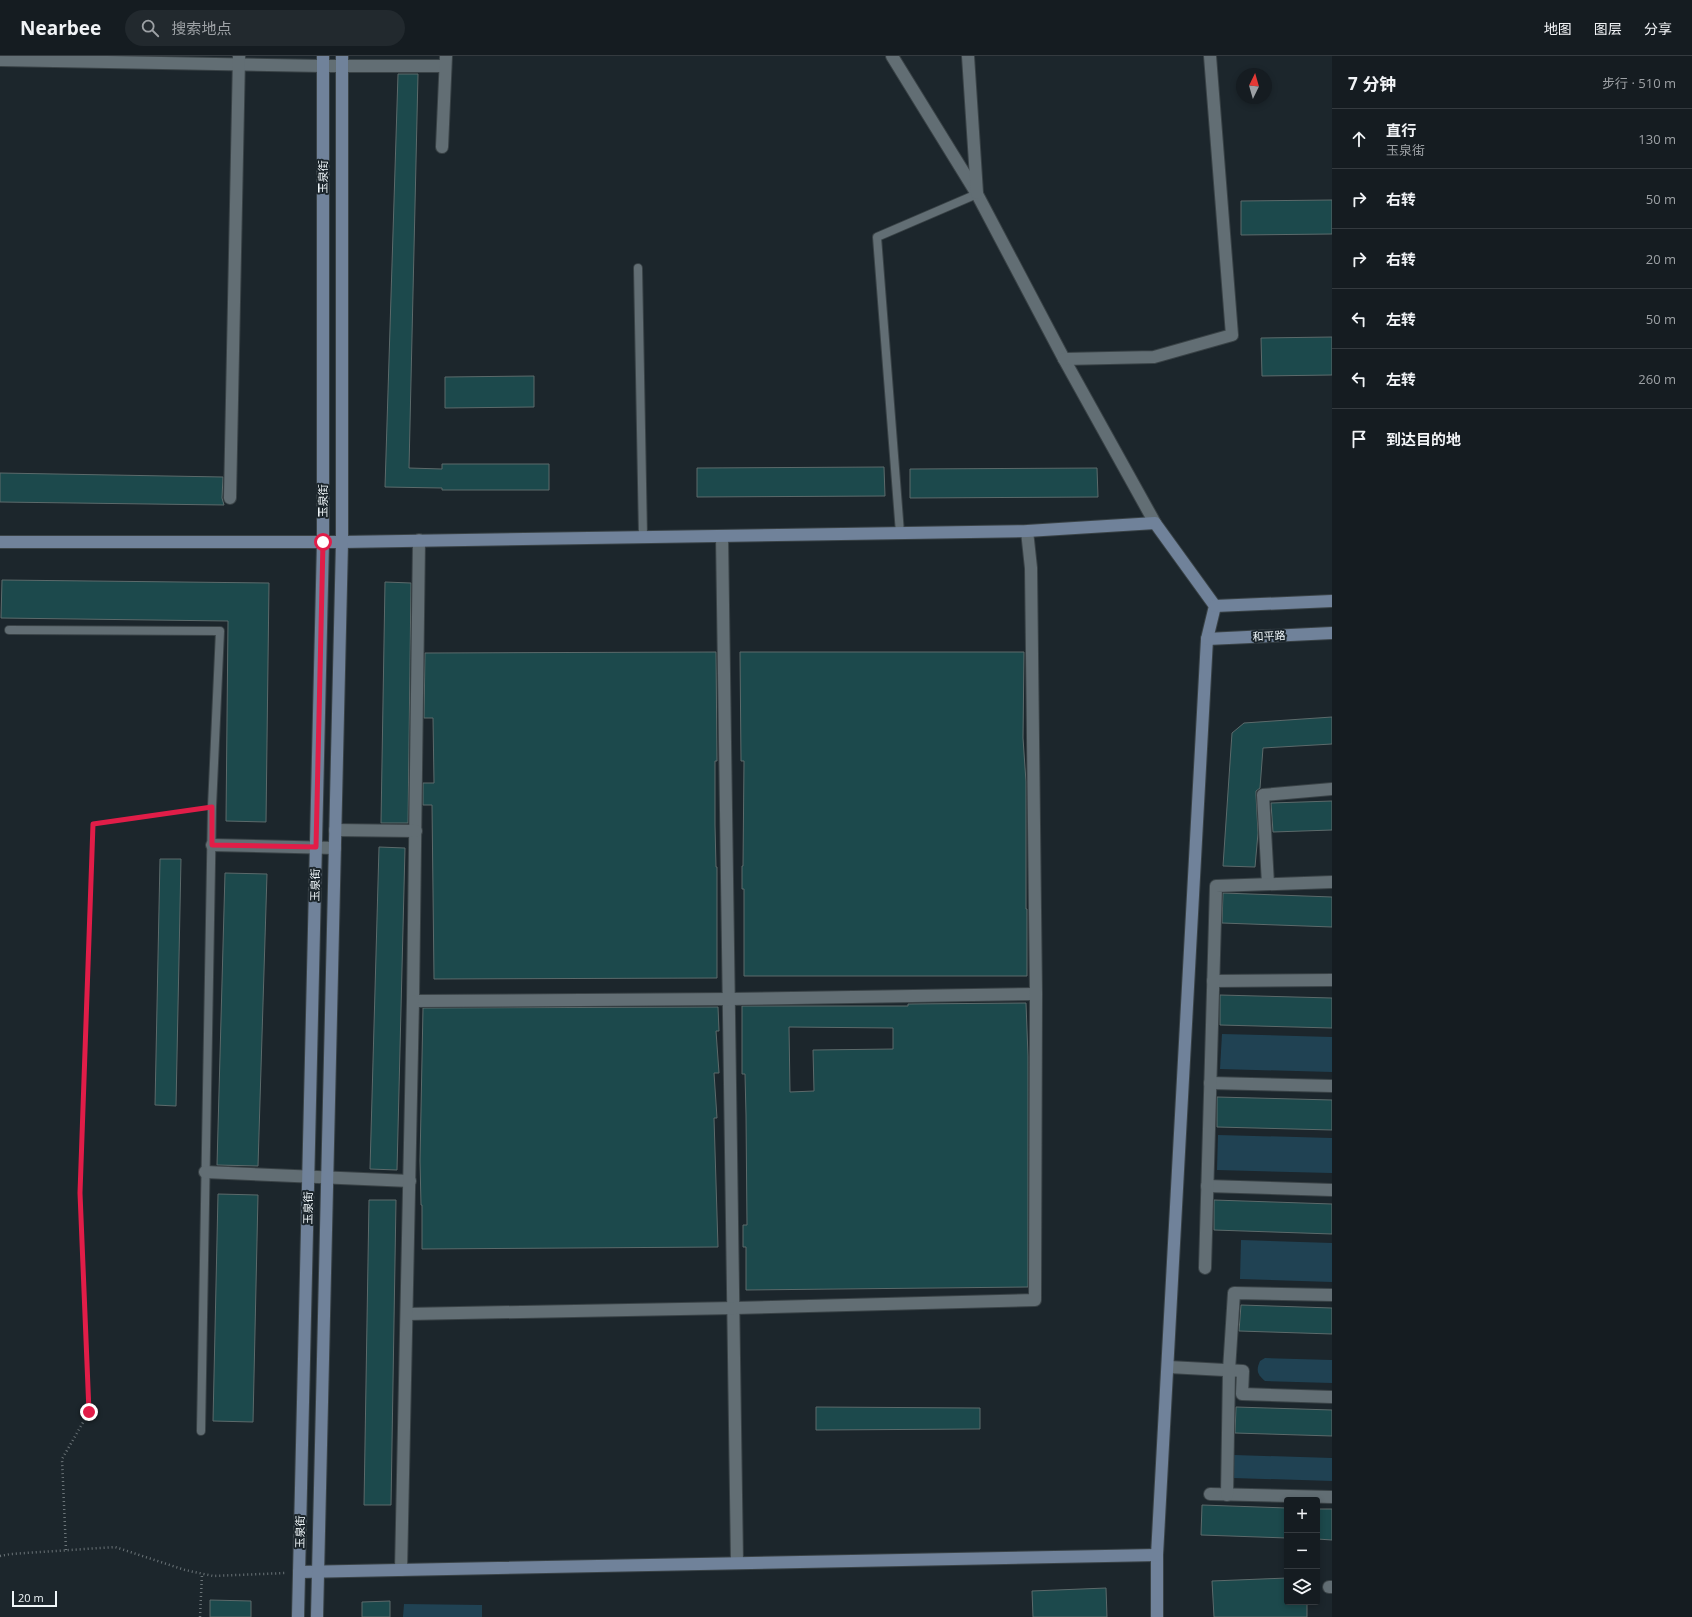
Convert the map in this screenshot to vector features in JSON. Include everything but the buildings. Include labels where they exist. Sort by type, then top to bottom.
[{"type":"street","points":[[892,56],[977,194],[1064,358],[1155,522],[1215,606],[1207,639],[1169,1367],[1157,1556],[1157,1617]]},
{"type":"street","points":[[968,56],[977,194]]},
{"type":"street","points":[[1064,358],[1154,357],[1232,335],[1210,56]]},
{"type":"street","points":[[0,60],[446,61],[442,147]]},
{"type":"street","points":[[230,498],[239,60]]},
{"type":"street","name":"玉泉街","points":[[298,1617],[323,542],[323,61]]},
{"type":"street","name":"玉泉街","points":[[317,1617],[342,542],[341,61]]},
{"type":"street","points":[[0,542],[342,542],[1027,531],[1155,522]]},
{"type":"street","points":[[407,1314],[734,1308],[1035,1300],[1036,994],[1031,568],[1027,531]]},
{"type":"street","points":[[722,536],[737,1563]]},
{"type":"street","points":[[401,1570],[410,1181],[419,540]]},
{"type":"street","points":[[1215,606],[1332,601]]},
{"type":"street","name":"和平路","points":[[1207,639],[1332,633]]},
{"type":"street","points":[[1268,884],[1263,795],[1332,789]]},
{"type":"street","points":[[335,830],[416,832]]},
{"type":"street","points":[[212,845],[334,848]]},
{"type":"street","points":[[1205,1268],[1216,886],[1332,882]]},
{"type":"street","points":[[1213,981],[1332,980]]},
{"type":"street","points":[[413,1002],[1036,994]]},
{"type":"street","points":[[1210,1083],[1332,1086]]},
{"type":"street","points":[[205,1172],[410,1181]]},
{"type":"street","points":[[1207,1186],[1332,1190]]},
{"type":"street","points":[[1227,1495],[1229,1370],[1234,1293],[1332,1295]]},
{"type":"street","points":[[1169,1367],[1243,1371],[1242,1394],[1332,1397]]},
{"type":"street","points":[[1210,1494],[1332,1497]]},
{"type":"street","points":[[299,1572],[1157,1556]]},
{"type":"lane","points":[[900,533],[877,236],[977,194]]},
{"type":"lane","points":[[638,268],[643,537]]},
{"type":"lane","points":[[9,630],[220,631],[212,807],[200,1431]]},
{"type":"path","points":[[66,1550],[62,1459],[89,1412],[80,1193],[93,824],[212,807]]},
{"type":"path","points":[[0,1556],[115,1547],[185,1570],[213,1576],[299,1572]]},
{"type":"path","points":[[200,1617],[202,1574]]},
{"type":"shaded area","points":[[1222,1034],[1332,1037],[1332,1072],[1220,1069]]},
{"type":"shaded area","points":[[1218,1135],[1332,1138],[1332,1173],[1217,1170]]},
{"type":"shaded area","points":[[1241,1240],[1332,1243],[1332,1282],[1240,1279]]},
{"type":"shaded area","points":[[1265,1358],[1332,1360],[1332,1383],[1265,1381],[1259,1374],[1258,1367],[1260,1361]]},
{"type":"shaded area","points":[[1234,1455],[1332,1458],[1332,1481],[1233,1478]]},
{"type":"shaded area","points":[[404,1604],[482,1605],[482,1617],[403,1617]]},
{"type":"route","points":[[89,1412],[80,1193],[93,824],[212,807],[212,845],[316,847],[323,542]]}]
